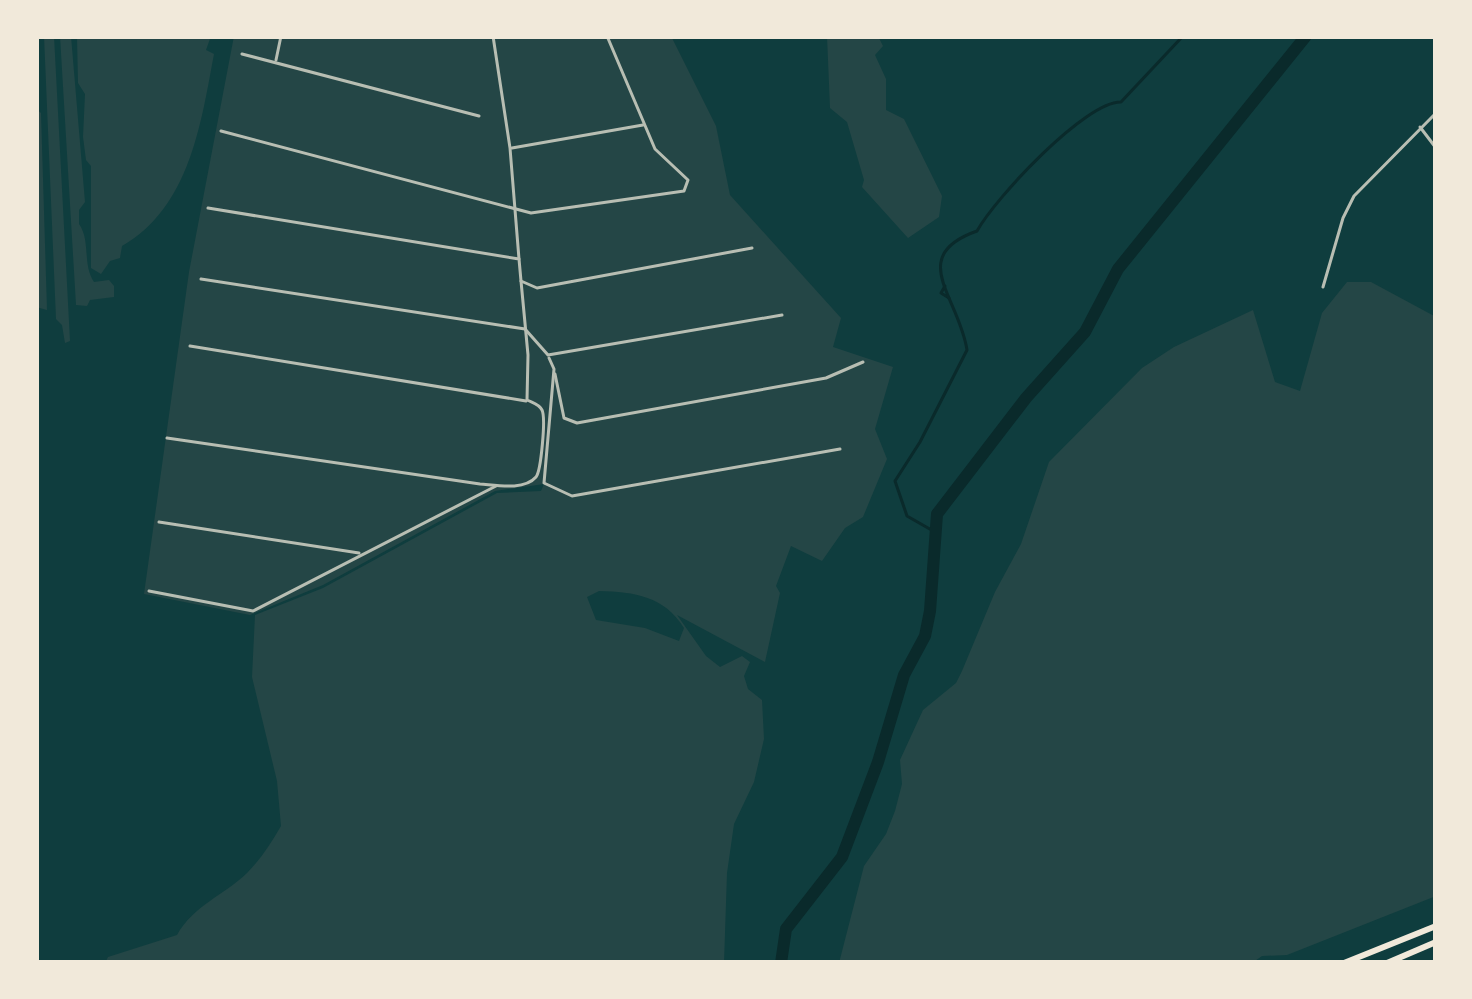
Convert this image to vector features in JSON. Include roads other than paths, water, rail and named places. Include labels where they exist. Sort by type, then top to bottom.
[{"type":"highway","points":[[1344,963],[1436,926]]},
{"type":"highway","points":[[1387,963],[1436,942]]},
{"type":"street","points":[[275,62],[281,36]]},
{"type":"street","points":[[493,36],[510,148],[526,400]]},
{"type":"street","points":[[221,131],[541,213],[684,191],[688,180],[655,149],[607,36]]},
{"type":"street","points":[[242,54],[479,116]]},
{"type":"street","points":[[1323,287],[1347,207],[1436,113]]},
{"type":"street","points":[[510,148],[643,125]]},
{"type":"street","points":[[1420,127],[1436,148]]},
{"type":"street","points":[[208,208],[519,259]]},
{"type":"street","points":[[521,281],[548,287],[752,248]]},
{"type":"street","points":[[201,279],[525,329],[548,355],[564,418],[577,423],[826,378],[862,362]]},
{"type":"street","points":[[548,355],[782,315]]},
{"type":"street","points":[[167,439],[497,485],[520,485],[535,478],[544,416],[537,404],[190,346]]},
{"type":"street","points":[[554,369],[544,483],[561,493],[581,496],[840,449]]},
{"type":"street","points":[[148,591],[254,611],[497,485]]},
{"type":"street","points":[[159,522],[362,553]]},
{"type":"waterway","points":[[935,532],[907,516],[895,481],[967,350],[942,280],[944,253],[977,231],[1003,196],[1065,133],[1086,117],[1121,102],[1183,36]]},
{"type":"waterway","points":[[781,963],[786,929],[842,857],[904,675],[925,636],[937,514],[1026,398],[1085,332],[1118,269],[1306,36]]},
{"type":"waterway","points":[[945,286],[941,293],[949,298]]}]
